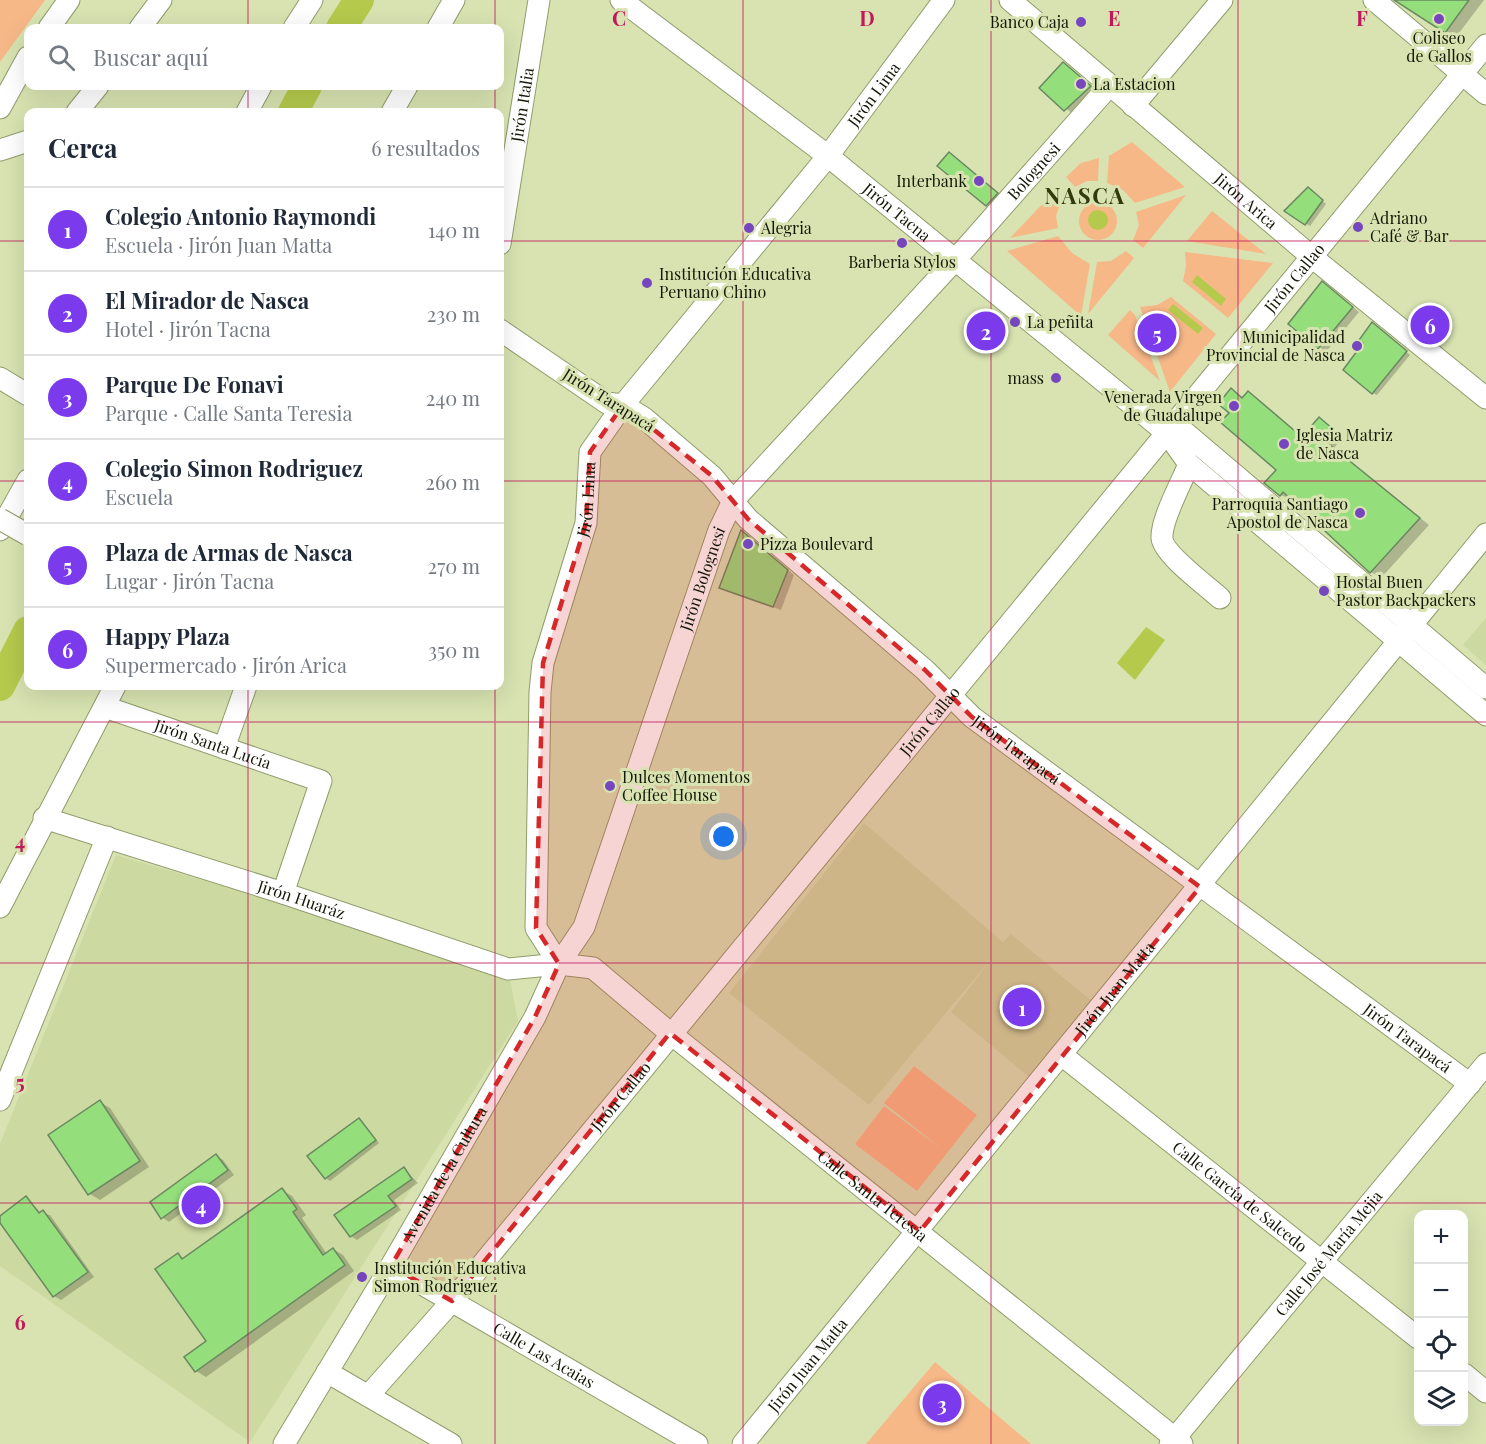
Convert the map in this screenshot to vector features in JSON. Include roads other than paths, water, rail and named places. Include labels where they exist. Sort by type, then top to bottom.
[{"type":"street","points":[[52,24],[69,0]]},
{"type":"street","points":[[143,24],[161,0]]},
{"type":"street","points":[[297,24],[312,0]]},
{"type":"street","points":[[440,24],[454,0]]},
{"type":"street","name":"Jirón Italia","points":[[504,219],[539,0]]},
{"type":"street","name":"Jirón Tacna","points":[[621,0],[828,156],[1171,428]]},
{"type":"street","name":"Jirón Lima","points":[[559,964],[536,928],[543,663],[586,523],[590,453],[622,405],[828,156],[944,0]]},
{"type":"street","name":"Jirón Arica","points":[[1010,0],[1312,257],[1486,398]]},
{"type":"street","points":[[1133,106],[1222,0]]},
{"type":"street","points":[[1374,0],[1486,94]]},
{"type":"street","name":"Jirón Callao","points":[[368,1396],[452,1301],[670,1033],[1486,45]]},
{"type":"street","points":[[0,108],[24,63]]},
{"type":"street","name":"Bolognesi","points":[[956,259],[1110,85]]},
{"type":"street","points":[[80,108],[95,90]]},
{"type":"street","points":[[249,108],[259,90]]},
{"type":"street","points":[[394,108],[405,90]]},
{"type":"street","points":[[0,150],[24,142]]},
{"type":"street","name":"Jirón Bolognesi","points":[[559,964],[584,927],[719,530],[733,501],[956,259]]},
{"type":"street","name":"Jirón Tarapacá","points":[[504,333],[607,403],[622,405],[644,418],[712,476],[748,519],[925,670],[972,717],[1470,1084]]},
{"type":"street","points":[[0,378],[24,393]]},
{"type":"street","points":[[1171,428],[1189,464],[1404,634],[1486,688]]},
{"type":"street","points":[[1171,428],[1404,634],[1486,715]]},
{"type":"street","points":[[1189,464],[1164,528],[1162,540],[1167,551],[1220,598]]},
{"type":"street","points":[[0,530],[4,511],[24,485]]},
{"type":"street","points":[[4,511],[24,531]]},
{"type":"street","name":"Jirón Juan Matta","points":[[743,1444],[1063,1056],[1486,534]]},
{"type":"street","points":[[0,907],[44,818],[113,690]]},
{"type":"street","points":[[224,748],[245,690]]},
{"type":"street","name":"Jirón Santa Lucía","points":[[105,707],[321,781],[283,893]]},
{"type":"street","name":"Jirón Huaráz","points":[[44,818],[283,893],[508,969],[559,964]]},
{"type":"street","points":[[0,1100],[107,837]]},
{"type":"street","name":"Calle Santa Teresia","points":[[559,964],[593,968],[670,1033],[920,1231],[1176,1442]]},
{"type":"street","name":"Avenida de la Cultura","points":[[284,1444],[392,1266],[535,1017],[559,964]]},
{"type":"street","name":"Calle García de Salcedo","points":[[1063,1056],[1414,1334]]},
{"type":"street","name":"Calle José María Mejia","points":[[1176,1442],[1486,1064]]},
{"type":"street","name":"Calle Las Acaias","points":[[392,1266],[697,1444]]},
{"type":"street","points":[[327,1372],[451,1444]]},
{"type":"street","points":[[1468,1377],[1486,1392]]},
{"type":"waterway","points":[[344,24],[359,0]]},
{"type":"waterway","points":[[295,108],[305,90]]},
{"type":"waterway","points":[[0,686],[24,639]]},
{"type":"place","name":"Coliseo de Gallos","points":[[1439,19]]},
{"type":"place","name":"Banco Caja","points":[[1081,22]]},
{"type":"place","name":"La Estacion","points":[[1081,84]]},
{"type":"place","name":"Interbank","points":[[979,181]]},
{"type":"place","name":"Adriano Café & Bar","points":[[1358,227]]},
{"type":"place","name":"Alegria","points":[[749,228]]},
{"type":"place","name":"Barberia Stylos","points":[[902,243]]},
{"type":"place","name":"Institución Educativa Peruano Chino","points":[[647,283]]},
{"type":"place","name":"La peñita","points":[[1015,322]]},
{"type":"place","name":"Happy Plaza","points":[[1430,325]]},
{"type":"place","name":"El Mirador de Nasca","points":[[986,331]]},
{"type":"place","name":"Plaza de Armas de Nasca","points":[[1157,333]]},
{"type":"place","name":"Municipalidad Provincial de Nasca","points":[[1357,346]]},
{"type":"place","name":"mass","points":[[1056,378]]},
{"type":"place","name":"Venerada Virgen de Guadalupe","points":[[1234,406]]},
{"type":"place","name":"Iglesia Matriz de Nasca","points":[[1284,444]]},
{"type":"place","name":"Parroquia Santiago Apostol de Nasca","points":[[1360,513]]},
{"type":"place","name":"Pizza Boulevard","points":[[748,544]]},
{"type":"place","name":"Hostal Buen Pastor Backpackers","points":[[1324,591]]},
{"type":"place","name":"Dulces Momentos Coffee House","points":[[610,786]]},
{"type":"place","name":"Colegio Antonio Raymondi","points":[[1022,1007]]},
{"type":"place","name":"Colegio Simon Rodriguez","points":[[201,1205]]},
{"type":"place","name":"Institución Educativa Simon Rodriguez","points":[[362,1277]]},
{"type":"place","name":"Parque De Fonavi","points":[[942,1403]]},
{"type":"district","name":"NASCA","points":[[1085,196]]}]
